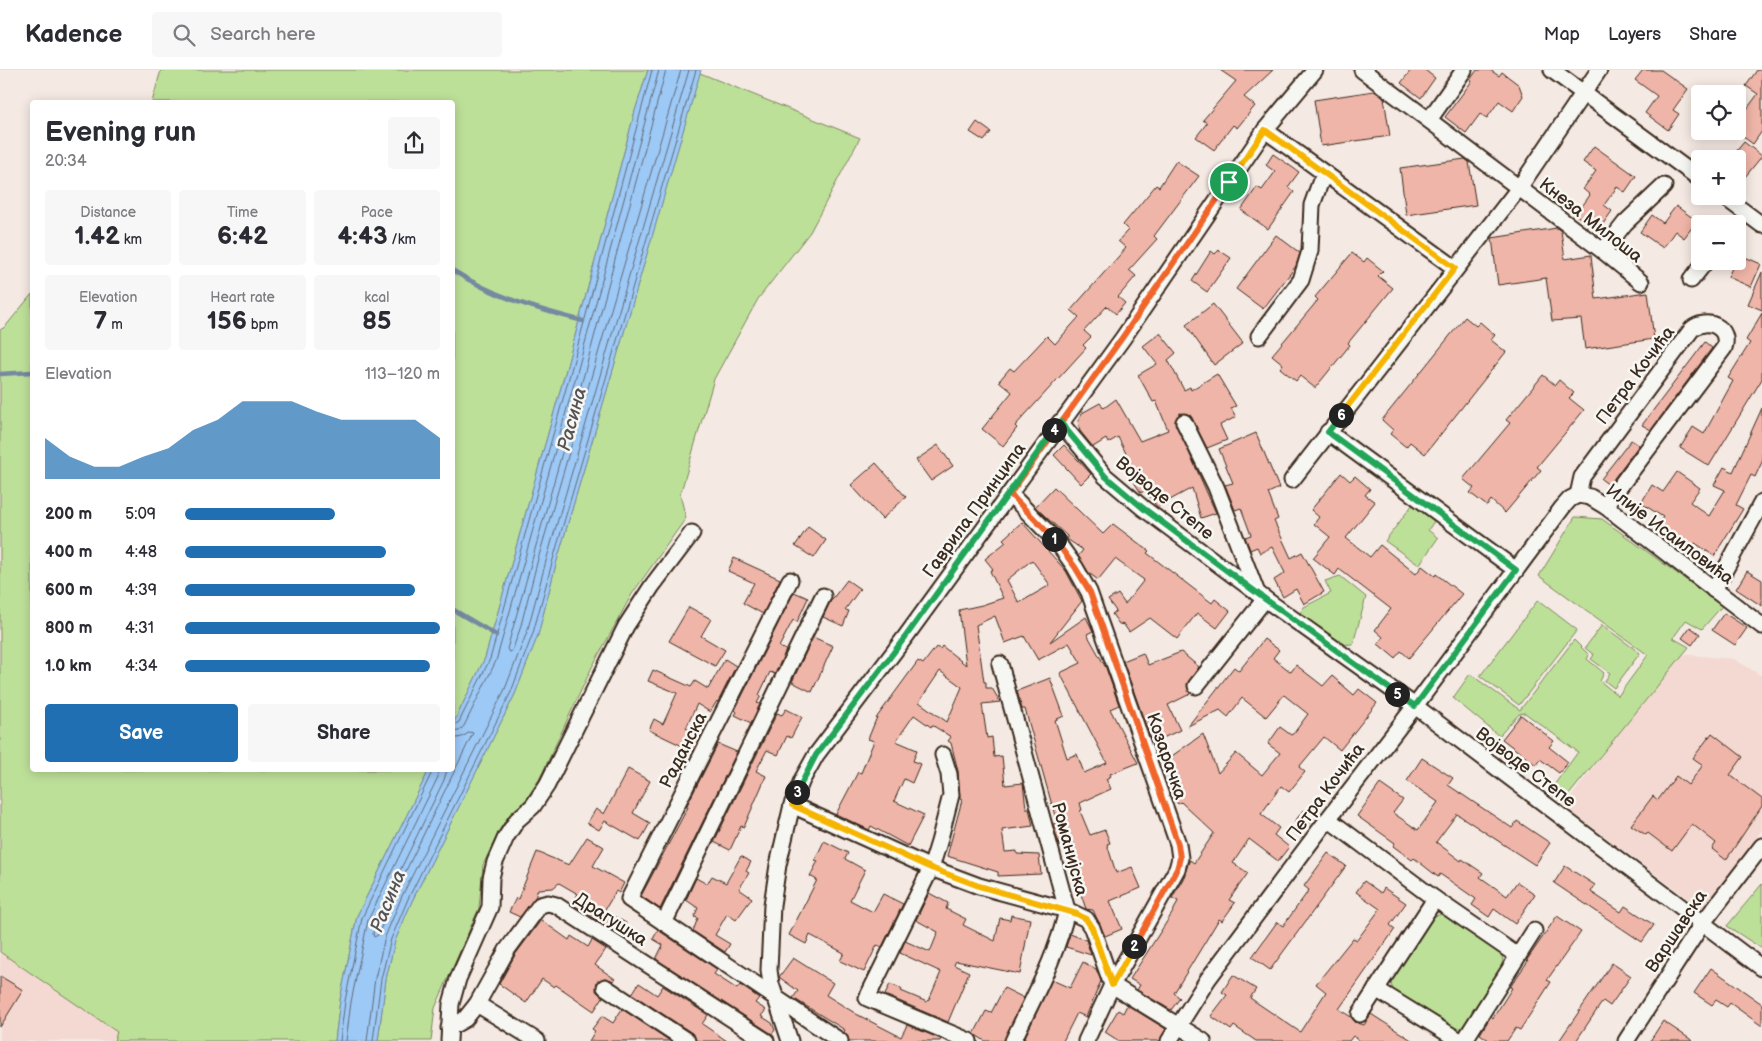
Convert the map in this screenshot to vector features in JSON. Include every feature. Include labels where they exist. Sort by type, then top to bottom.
[{"type":"street","name":"Гаврила Принципа","points":[[790,1041],[771,984],[769,970],[772,905],[778,865],[792,805],[802,780],[816,755],[1010,494],[1122,338],[1265,130],[1315,70]]},
{"type":"street","name":"Кнеза Милоша","points":[[1362,70],[1604,251],[1641,282]]},
{"type":"street","points":[[1429,120],[1464,70]]},
{"type":"street","points":[[1552,70],[1691,172]]},
{"type":"street","name":"Кнеза Милоша","points":[[1328,432],[1519,188],[1599,70]]},
{"type":"street","points":[[1265,130],[1455,268]]},
{"type":"street","points":[[1259,336],[1301,280],[1305,271],[1312,240],[1312,205],[1320,183],[1326,174]]},
{"type":"street","points":[[1604,251],[1625,223],[1664,186]]},
{"type":"street","points":[[1730,205],[1738,215]]},
{"type":"street","points":[[1746,220],[1762,225]]},
{"type":"street","points":[[1691,280],[1699,270]]},
{"type":"street","name":"Петра Кочића","points":[[1169,1041],[1208,980],[1328,819],[1415,706],[1562,508],[1570,498],[1578,495],[1582,478],[1692,329],[1708,323],[1718,326],[1724,334],[1724,348],[1605,506]]},
{"type":"street","name":"Војводе Степе","points":[[1060,422],[1105,476],[1123,492],[1261,596],[1415,706],[1762,968]]},
{"type":"street","name":"Војводе Степе","points":[[1184,422],[1216,486],[1261,596]]},
{"type":"street","points":[[1292,480],[1328,432],[1516,570]]},
{"type":"street","name":"Козарачка","points":[[1010,494],[1058,543],[1090,592],[1178,844],[1180,858],[1175,874],[1112,985],[1086,1041]]},
{"type":"street","name":"Илије Исаиловића","points":[[1578,495],[1590,497],[1605,506],[1762,626]]},
{"type":"street","points":[[1714,590],[1762,502]]},
{"type":"street","points":[[449,1034],[451,1004],[458,979],[490,907],[491,878],[495,862],[506,837],[517,820],[533,806],[547,784],[626,626],[652,586],[692,533]]},
{"type":"street","name":"Раданска","points":[[790,580],[628,899],[840,1041]]},
{"type":"street","points":[[664,923],[823,596]]},
{"type":"street","points":[[1196,686],[1261,596]]},
{"type":"street","name":"Романијска","points":[[1000,664],[1067,910],[1086,919],[1092,928],[1112,985]]},
{"type":"street","points":[[943,755],[949,774],[951,795],[947,817],[931,868],[868,998],[969,1041]]},
{"type":"street","points":[[792,805],[931,868],[979,886],[1067,910],[1053,957],[1013,1041]]},
{"type":"street","points":[[1328,819],[1435,899],[1518,956]]},
{"type":"street","name":"Варшавска","points":[[1626,1041],[1702,924],[1762,846]]},
{"type":"street","points":[[1360,1014],[1435,899]]},
{"type":"street","name":"Драгушка","points":[[449,1034],[477,1004],[507,950],[530,917],[540,905],[548,903],[556,905],[766,1041]]},
{"type":"street","points":[[1464,1041],[1534,931]]},
{"type":"street","points":[[1112,985],[1203,1041]]},
{"type":"street","points":[[605,987],[687,1041]]},
{"type":"street","points":[[1376,989],[1460,1041]]},
{"type":"street","points":[[477,1004],[537,1041]]},
{"type":"shaded area","points":[[1679,654],[1734,659],[1762,676],[1762,830],[1702,909],[1564,806]]},
{"type":"shaded area","points":[[0,952],[118,1032],[114,1041],[0,1041]]},
{"type":"green space","points":[[161,70],[648,70],[635,111],[567,366],[485,658],[455,720],[455,100],[153,100]]},
{"type":"green space","points":[[700,73],[860,138],[810,232],[758,299],[714,379],[680,495],[686,518],[632,594],[592,667],[540,778],[525,801],[507,818],[500,829],[483,865],[479,908],[435,1008],[431,1041],[378,1041],[386,979],[395,941],[412,901],[515,694],[538,635],[556,564]]},
{"type":"green space","points":[[30,296],[30,772],[428,772],[357,916],[340,1000],[335,1041],[114,1041],[117,1032],[0,952],[0,330],[5,327]]},
{"type":"green space","points":[[1413,504],[1435,520],[1428,530],[1438,538],[1419,565],[1385,541]]},
{"type":"green space","points":[[1575,517],[1602,519],[1722,606],[1702,629],[1686,620],[1673,638],[1689,647],[1563,802],[1549,792],[1578,752],[1525,713],[1519,714],[1499,736],[1453,698],[1470,674],[1520,710],[1574,640],[1589,655],[1587,659],[1604,673],[1600,681],[1618,696],[1648,655],[1539,576]]},
{"type":"green space","points":[[1340,576],[1366,597],[1353,644],[1337,645],[1299,614],[1304,607],[1331,593],[1325,581]]},
{"type":"green space","points":[[1538,600],[1577,630],[1519,705],[1480,676]]},
{"type":"green space","points":[[1602,625],[1640,653],[1614,688],[1605,681],[1610,673],[1591,659],[1594,655],[1585,648]]},
{"type":"green space","points":[[1762,884],[1762,946],[1761,948],[1727,926]]},
{"type":"green space","points":[[1442,914],[1501,954],[1503,960],[1501,967],[1467,1025],[1455,1029],[1395,994],[1390,982],[1431,917]]},
{"type":"water","name":"Расина","points":[[648,70],[701,70],[556,564],[538,635],[515,694],[412,901],[395,941],[386,979],[378,1041],[335,1041],[340,1000],[357,916],[428,772],[455,772],[455,720],[485,658],[567,366],[635,111]]},
{"type":"building","points":[[1220,70],[1273,70],[1244,97],[1255,106],[1237,128],[1233,125],[1214,150],[1196,137],[1207,123],[1203,120],[1236,81]]},
{"type":"building","points":[[1411,70],[1425,70],[1435,78],[1421,98],[1401,83]]},
{"type":"building","points":[[1477,70],[1490,70],[1499,76],[1502,72],[1519,85],[1523,96],[1513,111],[1499,101],[1487,118],[1480,114],[1466,133],[1445,117],[1472,81],[1470,80]]},
{"type":"building","points":[[1643,70],[1661,70],[1688,89],[1673,110],[1679,114],[1668,130],[1645,113],[1657,96],[1635,80]]},
{"type":"building","points":[[1757,70],[1762,70],[1762,131],[1753,144],[1746,139],[1746,110],[1758,94],[1746,86]]},
{"type":"building","points":[[1374,91],[1384,98],[1390,136],[1321,146],[1314,100]]},
{"type":"building","points":[[977,122],[991,132],[984,141],[970,132]]},
{"type":"building","points":[[1744,142],[1762,156],[1746,176],[1746,150],[1737,150]]},
{"type":"building","points":[[1594,146],[1636,176],[1625,192],[1617,187],[1604,205],[1612,211],[1598,231],[1576,215],[1590,195],[1583,189],[1596,171],[1583,162]]},
{"type":"building","points":[[1273,154],[1299,172],[1288,187],[1294,192],[1268,229],[1241,210],[1257,187],[1262,190],[1275,172],[1266,165]]},
{"type":"building","points":[[1465,159],[1469,162],[1476,205],[1406,215],[1400,168]]},
{"type":"building","points":[[1176,161],[1199,176],[1154,236],[1157,239],[1129,270],[1136,276],[1118,297],[1125,303],[1116,314],[1107,306],[1084,331],[1091,337],[1083,345],[1086,348],[1015,426],[1017,428],[1003,446],[982,429],[1012,392],[999,381],[1010,368],[1014,371],[1047,336],[1055,344],[1079,317],[1071,310],[1126,248],[1118,241],[1128,230],[1123,225],[1156,185],[1159,187]]},
{"type":"building","points":[[1676,206],[1691,217],[1691,229],[1684,238],[1675,231],[1663,248],[1640,232],[1652,215],[1663,223]]},
{"type":"building","points":[[1557,228],[1561,231],[1565,259],[1591,255],[1596,299],[1648,292],[1654,339],[1585,349],[1581,319],[1552,321],[1546,278],[1498,285],[1492,238]]},
{"type":"building","points":[[1276,235],[1300,253],[1296,266],[1263,309],[1236,289]]},
{"type":"building","points":[[1219,250],[1231,258],[1207,292],[1192,281],[1211,251],[1215,254]]},
{"type":"building","points":[[1352,253],[1364,262],[1367,258],[1383,271],[1378,276],[1393,288],[1348,343],[1350,345],[1315,388],[1300,376],[1296,381],[1280,368],[1283,364],[1272,355],[1318,300],[1315,297]]},
{"type":"building","points":[[1746,257],[1761,264],[1751,287],[1728,277],[1731,270],[1746,270]]},
{"type":"building","points":[[1762,272],[1762,310],[1748,304]]},
{"type":"building","points":[[1213,304],[1243,343],[1214,365],[1186,325]]},
{"type":"building","points":[[1762,313],[1762,379],[1709,466],[1680,448],[1693,427],[1704,434],[1733,381],[1728,378],[1750,343],[1746,340]]},
{"type":"building","points":[[1465,317],[1476,326],[1480,322],[1495,335],[1491,340],[1506,352],[1425,454],[1410,442],[1406,447],[1390,434],[1393,430],[1382,420]]},
{"type":"building","points":[[1160,333],[1176,353],[1168,360],[1184,390],[1190,387],[1191,390],[1217,374],[1236,406],[1231,408],[1236,417],[1220,425],[1227,440],[1207,448],[1190,415],[1180,413],[1175,421],[1216,513],[1201,518],[1192,488],[1157,507],[1145,490],[1141,493],[1132,479],[1137,476],[1118,437],[1108,443],[1106,439],[1093,447],[1080,431],[1078,421],[1082,413],[1100,403],[1104,408],[1116,399],[1140,441],[1168,430],[1156,401],[1153,402],[1138,375],[1157,364],[1143,346]]},
{"type":"building","points":[[1705,342],[1712,348],[1651,430],[1642,425]]},
{"type":"building","points":[[1543,375],[1555,385],[1559,380],[1574,393],[1569,398],[1584,410],[1537,467],[1541,470],[1505,513],[1491,500],[1487,506],[1470,493],[1474,488],[1463,479],[1510,423],[1506,420]]},
{"type":"building","points":[[1762,408],[1762,462],[1755,477],[1751,475],[1736,505],[1743,509],[1714,556],[1695,543],[1689,555],[1654,530],[1663,517],[1641,503],[1652,485],[1663,492],[1677,472],[1700,488],[1690,502],[1709,516],[1725,490],[1714,485],[1724,467],[1733,472]]},
{"type":"building","points":[[1256,433],[1279,488],[1268,493],[1278,519],[1274,521],[1291,558],[1302,552],[1324,592],[1304,604],[1296,589],[1283,597],[1274,580],[1285,573],[1272,547],[1260,553],[1257,547],[1250,550],[1245,537],[1251,535],[1241,508],[1235,510],[1225,485],[1233,483],[1219,449]]},
{"type":"building","points":[[1631,440],[1639,445],[1609,485],[1601,479]]},
{"type":"building","points":[[938,445],[953,466],[931,481],[916,460]]},
{"type":"building","points":[[1064,445],[1091,474],[1081,484],[1054,455]]},
{"type":"building","points":[[876,463],[906,497],[882,519],[851,485]]},
{"type":"building","points":[[1341,473],[1350,481],[1355,476],[1370,489],[1365,495],[1375,502],[1346,538],[1370,557],[1380,545],[1416,574],[1422,566],[1462,594],[1409,658],[1401,651],[1395,658],[1378,644],[1383,637],[1375,630],[1391,609],[1339,569],[1335,575],[1313,558],[1330,537],[1314,524],[1319,517],[1311,510]]},
{"type":"building","points":[[1054,487],[1103,534],[1113,524],[1212,603],[1215,599],[1230,611],[1217,628],[1197,613],[1177,639],[1150,618],[1129,632],[1124,625],[1119,624],[1112,614],[1116,611],[1108,600],[1118,594],[1125,604],[1144,580],[1115,559],[1098,580],[1089,573],[1078,556],[1083,550],[1067,539],[1067,536],[1035,507]]},
{"type":"building","points":[[1022,522],[1066,571],[1082,601],[1050,642],[1086,617],[1093,631],[1087,634],[1106,668],[1119,705],[1110,709],[1138,763],[1110,774],[1111,776],[1106,779],[1111,789],[1080,803],[1082,810],[1080,811],[1090,835],[1105,830],[1110,843],[1107,844],[1116,873],[1132,867],[1141,888],[1110,901],[1122,929],[1105,936],[1093,910],[1086,909],[1063,842],[1059,844],[1053,824],[1057,823],[1025,709],[1022,709],[1017,691],[1050,678],[1064,716],[1055,720],[1067,758],[1077,754],[1084,773],[1107,763],[1060,673],[1081,663],[1069,643],[1038,660],[1024,636],[1005,643],[995,616],[976,625],[984,682],[986,682],[986,688],[992,688],[1000,702],[982,704],[987,738],[992,737],[994,757],[1002,756],[1005,785],[1023,783],[1026,808],[1029,808],[1033,826],[1002,830],[1005,852],[1017,851],[1017,854],[1039,855],[1041,874],[998,876],[998,872],[947,856],[962,800],[960,799],[958,771],[951,743],[948,741],[951,737],[932,725],[931,727],[914,715],[896,741],[917,750],[913,761],[920,764],[912,783],[904,779],[894,801],[924,815],[908,846],[871,826],[869,830],[836,814],[858,772],[861,773],[874,741],[868,739],[877,717],[918,661],[923,664],[936,647],[940,649],[942,646],[966,665],[959,610],[1003,598],[990,571],[993,569],[985,559],[1006,542],[1003,539]],"holes":[[[1032,560],[1050,585],[1019,603],[1007,580]],[[940,671],[962,687],[947,722],[919,702]]]},
{"type":"building","points":[[808,527],[826,540],[814,558],[795,546]]},
{"type":"building","points":[[734,558],[780,579],[763,614],[743,603],[754,583],[728,571]]},
{"type":"building","points":[[1747,571],[1762,580],[1762,606],[1736,589]]},
{"type":"building","points":[[847,580],[860,589],[845,610],[849,611],[843,626],[823,617],[830,602]]},
{"type":"building","points":[[794,592],[808,598],[797,622],[793,620],[779,647],[786,650],[775,674],[770,672],[759,695],[761,696],[757,703],[760,704],[751,723],[735,715],[737,712],[735,710]]},
{"type":"building","points":[[689,607],[711,619],[701,636],[725,650],[715,666],[669,641]]},
{"type":"building","points":[[1724,613],[1747,628],[1735,645],[1712,630]]},
{"type":"building","points":[[1690,627],[1700,634],[1692,645],[1682,638]]},
{"type":"building","points":[[813,637],[833,646],[812,692],[792,682]]},
{"type":"building","points":[[1264,639],[1279,650],[1273,658],[1291,672],[1296,665],[1323,686],[1332,676],[1354,695],[1359,689],[1377,703],[1340,750],[1324,737],[1299,767],[1305,772],[1289,792],[1281,786],[1261,814],[1279,828],[1274,835],[1289,847],[1278,861],[1249,839],[1233,863],[1248,873],[1229,900],[1235,903],[1222,921],[1219,919],[1174,993],[1180,998],[1171,1010],[1137,990],[1140,985],[1130,979],[1173,912],[1178,901],[1172,898],[1184,877],[1190,860],[1194,863],[1214,833],[1181,802],[1178,804],[1170,794],[1174,790],[1162,763],[1203,734],[1218,773],[1236,753],[1262,775],[1280,753],[1268,744],[1280,727],[1291,735],[1308,714],[1284,695],[1266,717],[1242,698],[1228,717],[1220,710],[1188,726],[1234,667],[1239,671]]},
{"type":"building","points":[[1181,652],[1199,667],[1187,684],[1190,694],[1168,705],[1180,730],[1152,743],[1123,661],[1143,653],[1148,665]]},
{"type":"building","points":[[725,659],[736,666],[718,702],[710,712],[697,704],[686,728],[701,736],[693,751],[649,730],[654,719],[663,724],[677,693],[648,681],[653,670],[691,687],[695,681],[708,689]]},
{"type":"building","points":[[786,709],[802,717],[791,738],[787,736],[778,755],[767,750],[756,771],[766,776],[744,827],[741,826],[730,850],[714,842],[777,713],[782,715]]},
{"type":"building","points":[[1521,715],[1554,741],[1549,747],[1568,762],[1559,773],[1540,759],[1536,765],[1502,739]]},
{"type":"building","points":[[1712,733],[1743,757],[1730,775],[1762,799],[1762,806],[1726,860],[1712,849],[1716,843],[1692,824],[1672,851],[1648,833],[1646,835],[1631,825],[1653,796],[1658,800],[1676,776],[1688,785],[1703,765],[1693,758]]},
{"type":"building","points":[[718,744],[737,752],[660,909],[641,896],[688,807],[686,807]]},
{"type":"building","points":[[1422,758],[1453,778],[1448,785],[1512,828],[1517,821],[1550,843],[1535,865],[1457,814],[1436,842],[1461,861],[1462,859],[1483,873],[1480,877],[1507,896],[1517,882],[1535,894],[1515,924],[1494,909],[1489,917],[1472,905],[1476,899],[1440,874],[1438,877],[1414,858],[1412,860],[1393,846],[1395,843],[1357,816],[1380,784],[1403,800],[1393,813],[1418,830],[1438,802],[1407,781]]},
{"type":"building","points":[[628,769],[650,781],[633,813],[650,823],[640,841],[605,821],[599,830],[587,823],[596,809],[604,814]]},
{"type":"building","points":[[1304,810],[1314,818],[1304,830],[1294,822]]},
{"type":"building","points":[[587,837],[604,847],[593,866],[624,883],[619,893],[616,891],[604,911],[626,923],[620,935],[572,904],[578,894],[559,883],[553,888],[538,889],[535,898],[520,917],[509,912],[516,898],[518,899],[537,852],[569,865]]},
{"type":"building","points":[[824,841],[848,853],[845,859],[865,870],[850,900],[873,912],[883,894],[903,904],[882,947],[877,945],[864,972],[840,961],[844,953],[810,935],[806,944],[789,935],[817,880],[810,876],[818,861],[815,860]]},
{"type":"building","points":[[1328,853],[1346,866],[1270,970],[1252,957],[1277,922],[1283,926],[1309,890],[1304,886]]},
{"type":"building","points":[[741,856],[751,862],[746,871],[749,873],[739,889],[752,898],[736,920],[727,914],[715,935],[730,944],[725,952],[693,931],[698,918],[694,917],[698,908],[686,900],[696,878],[707,884],[712,876],[726,883]]},
{"type":"building","points":[[1565,866],[1595,885],[1591,892],[1621,912],[1625,906],[1654,925],[1642,942],[1554,883]]},
{"type":"building","points":[[1364,881],[1381,893],[1384,888],[1406,903],[1390,925],[1395,929],[1339,1009],[1355,1022],[1364,1025],[1371,1014],[1413,1041],[1360,1041],[1353,1036],[1349,1041],[1256,1041],[1234,1026],[1231,1030],[1211,1016],[1227,995],[1222,992],[1233,975],[1256,989],[1250,998],[1300,1032],[1326,992],[1316,984],[1353,938],[1357,940],[1380,909],[1356,892]]},
{"type":"building","points":[[929,893],[948,903],[946,909],[966,919],[963,925],[995,941],[1000,918],[1010,920],[1011,915],[1030,919],[1020,974],[956,961],[954,965],[969,972],[948,1022],[885,995],[890,984],[927,1002],[929,1000],[941,972],[900,953],[905,941],[930,952],[938,932],[916,920]]},
{"type":"building","points":[[1557,916],[1581,932],[1547,980],[1551,982],[1520,1030],[1516,1028],[1507,1041],[1490,1041],[1480,1034],[1491,1016],[1493,1018],[1512,988],[1510,987]]},
{"type":"building","points":[[541,920],[569,940],[571,936],[588,947],[592,940],[606,949],[595,965],[615,979],[614,981],[605,978],[597,981],[596,991],[603,997],[594,1011],[556,985],[554,987],[542,979],[526,1003],[499,984],[515,955]]},
{"type":"building","points":[[658,930],[715,968],[717,970],[714,974],[737,989],[740,985],[759,998],[755,1003],[766,1010],[761,1016],[772,1023],[775,1030],[772,1034],[656,959],[663,945],[653,939]]},
{"type":"building","points":[[1070,934],[1086,940],[1091,955],[1066,947]]},
{"type":"building","points":[[793,958],[833,983],[826,995],[858,1015],[901,1037],[907,1025],[941,1039],[940,1041],[849,1041],[844,1032],[845,1030],[793,998],[798,991],[779,977]]},
{"type":"building","points":[[1083,962],[1096,969],[1101,981],[1086,1017],[1077,1013],[1063,1041],[1023,1041],[1052,980],[1070,988]]},
{"type":"building","points":[[1612,963],[1631,976],[1610,1006],[1603,1001],[1576,1041],[1559,1041]]},
{"type":"building","points":[[1711,968],[1762,1004],[1762,1026],[1730,1003],[1727,1007],[1716,1000],[1712,1005],[1694,993]]},
{"type":"building","points":[[0,976],[23,990],[0,1027]]},
{"type":"building","points":[[639,983],[657,995],[663,986],[708,1015],[702,1024],[727,1041],[696,1041],[692,1033],[632,994]]},
{"type":"building","points":[[1004,988],[1024,998],[1004,1041],[985,1041],[974,1034],[986,1011],[991,1013]]},
{"type":"building","points":[[1127,1005],[1166,1029],[1160,1041],[1119,1041],[1105,1032],[1118,1010],[1123,1013]]},
{"type":"building","points":[[622,1009],[670,1041],[589,1041],[595,1031],[592,1029],[602,1016],[613,1023]]},
{"type":"building","points":[[1663,1021],[1693,1041],[1650,1041]]},
{"type":"waterway","points":[[455,272],[500,295],[583,321]]},
{"type":"waterway","points":[[0,374],[30,372]]},
{"type":"waterway","points":[[455,611],[496,635]]},
{"type":"route","points":[[1229,182],[1122,338],[1060,422],[1010,494],[1058,543],[1090,592],[1178,844],[1180,858],[1177,869],[1112,985],[1092,928],[1086,919],[1067,910],[979,886],[931,868],[792,805],[802,780],[816,755],[906,636],[1060,422],[1105,476],[1123,492],[1265,599],[1415,706],[1516,570],[1328,432],[1455,268],[1265,130],[1229,182]]}]
